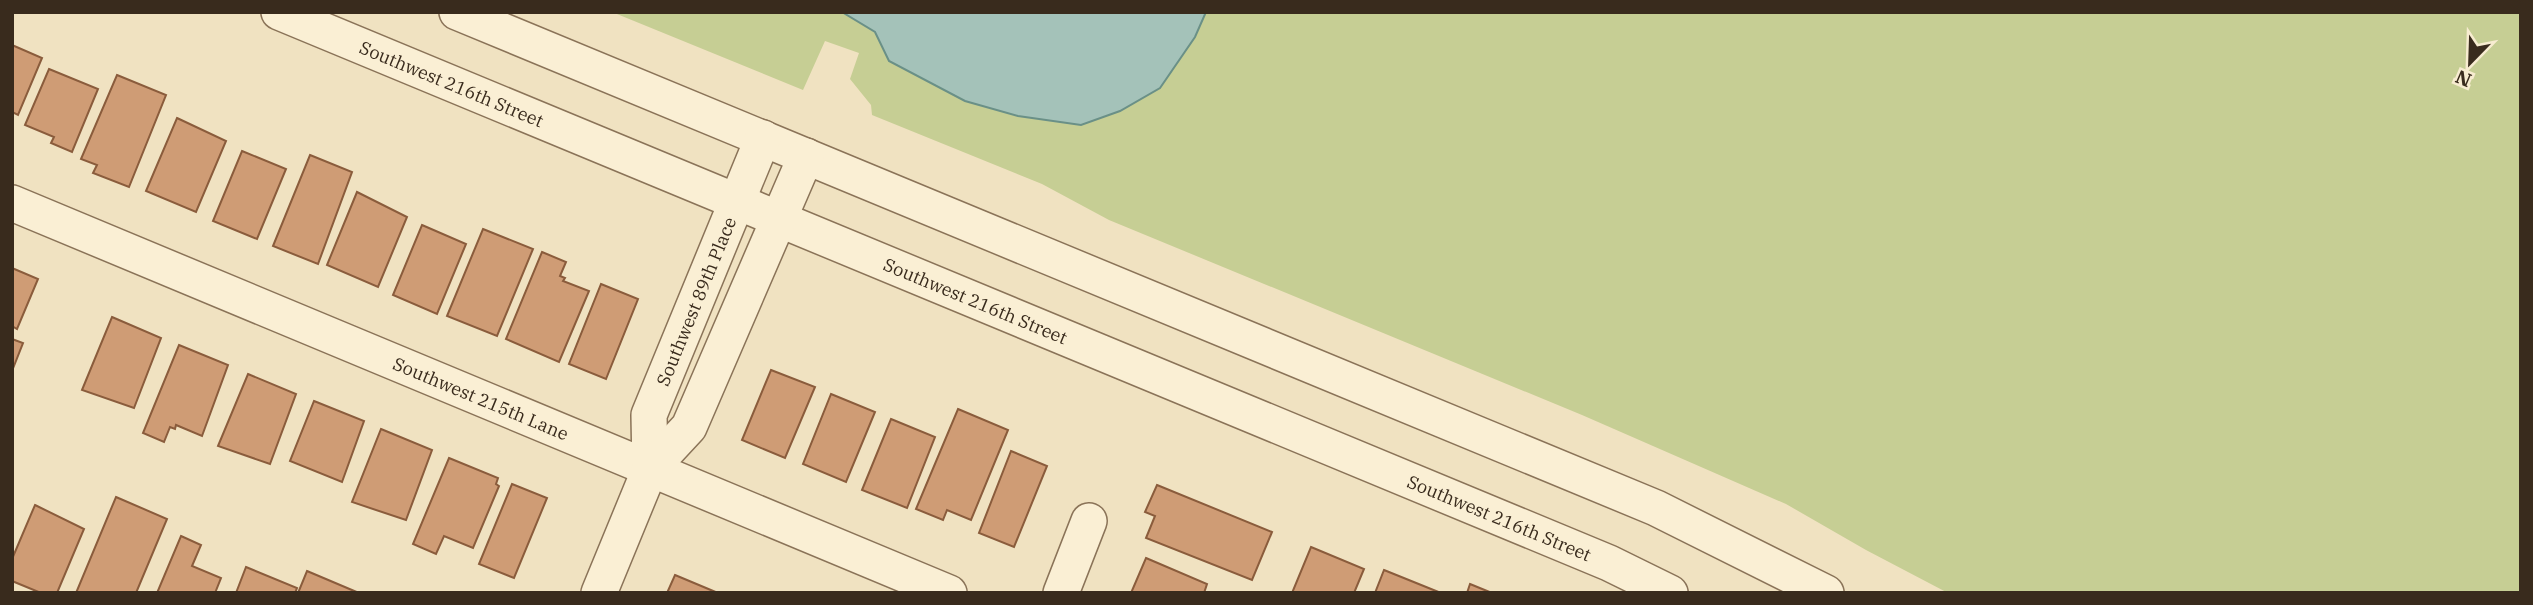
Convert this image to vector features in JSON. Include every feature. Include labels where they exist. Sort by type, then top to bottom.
[{"type":"street","name":"Southwest 216th Street","points":[[279,12],[1596,558],[1670,593]]},
{"type":"street","points":[[457,12],[1656,508],[1826,593]]},
{"type":"street","name":"Southwest 89th Place","points":[[650,469],[649,415],[763,138]]},
{"type":"street","name":"Southwest 89th Place","points":[[599,593],[650,469],[689,427],[806,156]]},
{"type":"street","name":"Southwest 215th Lane","points":[[12,203],[949,593]]},
{"type":"street","points":[[1061,593],[1088,521]]},
{"type":"green space","points":[[612,12],[842,12],[875,32],[889,61],[965,101],[1018,116],[1081,125],[1195,37],[1206,12],[2521,12],[2521,593],[1948,593],[1786,504],[1582,415],[1109,220],[1042,184],[872,115],[871,105],[850,79],[859,53],[825,41],[803,90]]},
{"type":"water","points":[[842,12],[1206,12],[1195,37],[1160,88],[1120,111],[1081,125],[1018,116],[965,101],[889,61],[875,32]]},
{"type":"building","points":[[12,45],[42,58],[18,115],[12,112]]},
{"type":"building","points":[[49,69],[98,89],[72,152],[51,143],[54,137],[25,125]]},
{"type":"building","points":[[117,75],[166,95],[129,187],[93,173],[97,165],[81,159]]},
{"type":"building","points":[[177,118],[226,141],[196,212],[146,191]]},
{"type":"building","points":[[242,151],[286,169],[257,239],[213,221]]},
{"type":"building","points":[[310,155],[352,172],[318,264],[273,246]]},
{"type":"building","points":[[357,192],[407,217],[378,287],[327,265]]},
{"type":"building","points":[[422,225],[466,244],[437,314],[393,295]]},
{"type":"building","points":[[483,229],[533,249],[497,336],[447,316]]},
{"type":"building","points":[[542,252],[566,262],[560,276],[565,278],[563,281],[589,291],[559,362],[506,339]]},
{"type":"building","points":[[12,268],[38,279],[17,329],[12,326]]},
{"type":"building","points":[[601,284],[638,299],[606,379],[569,364]]},
{"type":"building","points":[[112,317],[161,338],[134,408],[82,390]]},
{"type":"building","points":[[12,339],[23,343],[12,371]]},
{"type":"building","points":[[179,345],[228,365],[202,436],[176,425],[175,429],[170,427],[164,442],[143,433]]},
{"type":"building","points":[[771,370],[815,387],[785,458],[742,440]]},
{"type":"building","points":[[248,374],[296,394],[270,464],[218,446]]},
{"type":"building","points":[[831,394],[875,412],[846,482],[803,464]]},
{"type":"building","points":[[314,401],[364,421],[342,482],[290,461]]},
{"type":"building","points":[[958,409],[1008,430],[971,520],[947,510],[943,520],[916,509]]},
{"type":"building","points":[[891,419],[935,437],[907,508],[862,490]]},
{"type":"building","points":[[381,429],[432,450],[406,520],[352,502]]},
{"type":"building","points":[[1011,451],[1047,466],[1014,547],[979,533]]},
{"type":"building","points":[[449,458],[498,478],[496,484],[499,486],[473,548],[444,536],[436,554],[413,544]]},
{"type":"building","points":[[512,484],[547,498],[514,578],[479,564]]},
{"type":"building","points":[[1157,485],[1272,532],[1252,580],[1146,538],[1155,516],[1145,512]]},
{"type":"building","points":[[116,497],[167,519],[136,593],[76,593]]},
{"type":"building","points":[[35,505],[84,529],[57,593],[41,593],[12,581],[12,559]]},
{"type":"building","points":[[181,536],[201,545],[192,566],[221,578],[215,593],[157,593]]},
{"type":"building","points":[[1311,547],[1364,569],[1354,593],[1292,593]]},
{"type":"building","points":[[1146,558],[1207,584],[1204,593],[1131,593]]},
{"type":"building","points":[[246,567],[297,588],[295,593],[236,593]]},
{"type":"building","points":[[1384,570],[1441,593],[1375,593]]},
{"type":"building","points":[[307,571],[359,593],[298,593]]},
{"type":"building","points":[[675,575],[718,593],[667,593]]},
{"type":"building","points":[[1470,584],[1492,593],[1467,593]]}]
